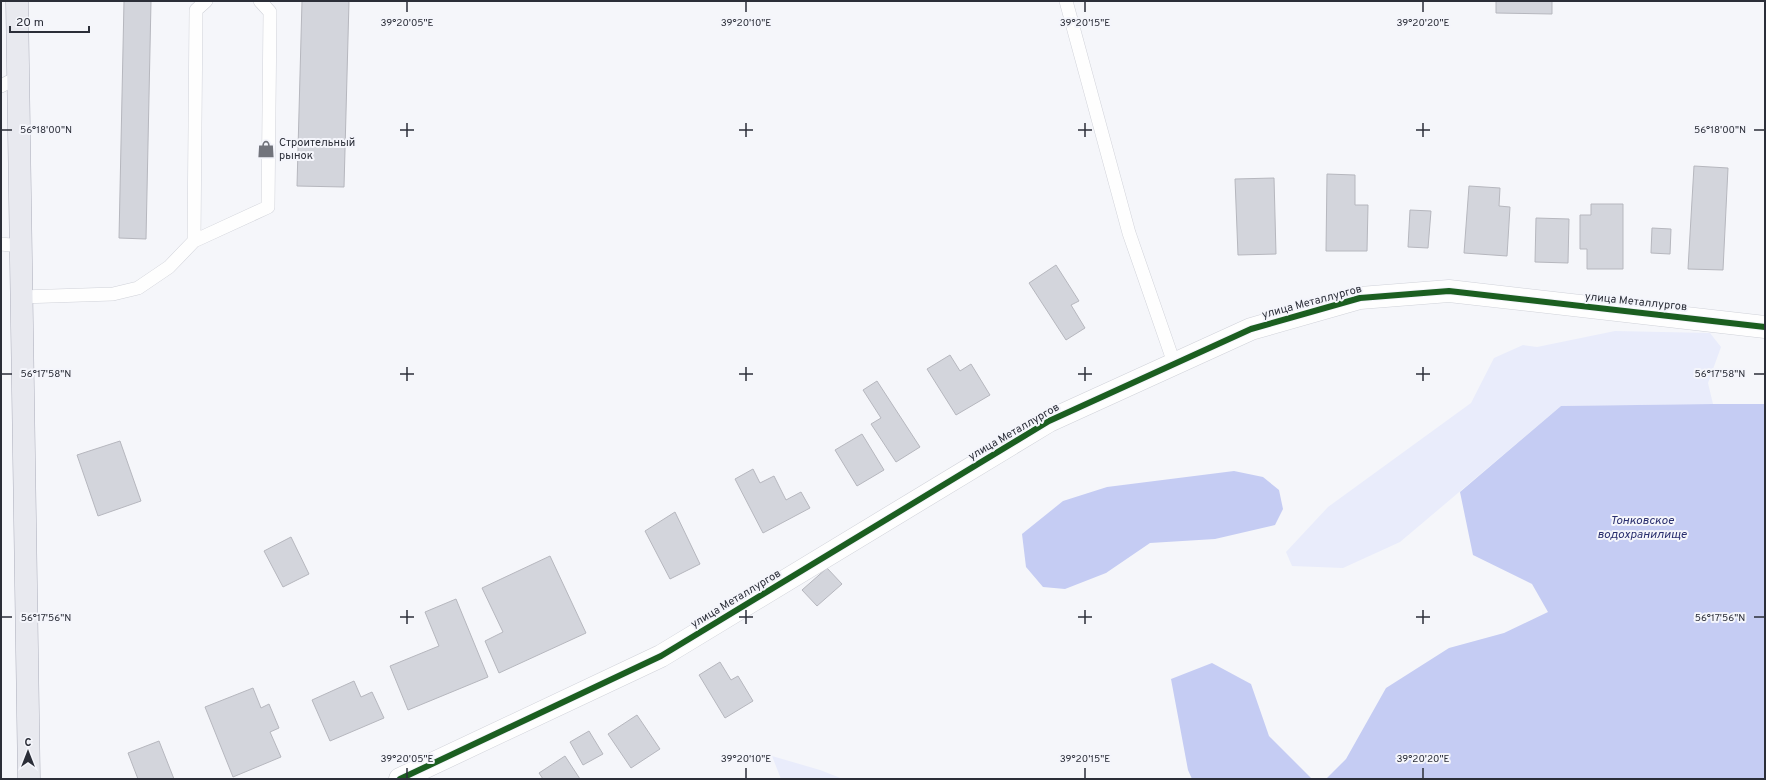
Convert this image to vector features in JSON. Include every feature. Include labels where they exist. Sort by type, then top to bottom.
[{"type":"main road","points":[[16,1],[9,82],[11,245],[21,298],[29,779]]},
{"type":"street","name":"улица Металлургов","points":[[400,779],[661,656],[1049,421],[1250,329],[1360,298],[1449,291],[1765,327]]},
{"type":"lane","points":[[194,241],[196,10],[206,1]]},
{"type":"lane","points":[[21,298],[113,294],[138,288],[170,267],[194,241],[268,207],[270,12],[260,1]]},
{"type":"lane","points":[[1066,1],[1129,233],[1174,363]]},
{"type":"shaded area","points":[[1615,331],[1710,333],[1721,347],[1708,383],[1713,404],[1561,406],[1400,542],[1343,568],[1292,566],[1286,552],[1328,507],[1471,403],[1494,358],[1523,345],[1537,347]]},
{"type":"shaded area","points":[[772,756],[820,770],[843,779],[781,779]]},
{"type":"water","name":"Тонковское водохранилище","points":[[1765,404],[1765,779],[1326,779],[1346,759],[1386,688],[1449,648],[1504,633],[1548,612],[1532,584],[1473,555],[1460,492],[1561,406]]},
{"type":"water","points":[[1234,471],[1263,477],[1279,490],[1283,509],[1275,525],[1215,539],[1150,543],[1106,573],[1065,589],[1043,587],[1026,567],[1022,534],[1063,501],[1107,487]]},
{"type":"water","points":[[1212,663],[1251,684],[1269,736],[1312,779],[1192,779],[1188,770],[1171,679]]},
{"type":"building","points":[[124,1],[151,1],[146,239],[119,238]]},
{"type":"building","points":[[302,1],[349,1],[344,187],[297,186]]},
{"type":"building","points":[[1496,1],[1552,1],[1552,14],[1496,13]]},
{"type":"building","points":[[1694,166],[1728,168],[1723,270],[1688,269]]},
{"type":"building","points":[[1327,174],[1355,175],[1355,205],[1368,205],[1367,251],[1326,251]]},
{"type":"building","points":[[1274,178],[1276,254],[1238,255],[1235,179]]},
{"type":"building","points":[[1469,186],[1500,188],[1499,206],[1510,207],[1507,256],[1464,253]]},
{"type":"building","points":[[1591,204],[1623,204],[1623,269],[1587,269],[1587,249],[1580,249],[1580,215],[1591,215]]},
{"type":"building","points":[[1410,210],[1431,211],[1428,248],[1408,247]]},
{"type":"building","points":[[1536,218],[1569,219],[1568,263],[1535,262]]},
{"type":"building","points":[[1652,228],[1671,229],[1670,254],[1651,253]]},
{"type":"building","points":[[1056,265],[1079,301],[1071,305],[1085,328],[1066,340],[1029,283]]},
{"type":"building","points":[[950,355],[960,371],[971,364],[990,395],[956,415],[927,369]]},
{"type":"building","points":[[877,381],[920,447],[896,462],[871,424],[881,418],[863,390]]},
{"type":"building","points":[[862,434],[884,470],[857,486],[835,450]]},
{"type":"building","points":[[120,441],[141,501],[98,516],[77,455]]},
{"type":"building","points":[[753,469],[760,483],[774,476],[786,500],[801,492],[810,508],[763,533],[735,479]]},
{"type":"building","points":[[675,512],[700,564],[670,579],[645,531]]},
{"type":"building","points":[[291,537],[309,574],[283,587],[264,551]]},
{"type":"building","points":[[550,556],[586,633],[499,673],[485,641],[503,632],[482,588]]},
{"type":"building","points":[[827,568],[842,584],[817,606],[802,590]]},
{"type":"building","points":[[456,599],[488,677],[408,710],[390,666],[439,646],[425,612]]},
{"type":"building","points":[[720,662],[731,680],[738,676],[753,701],[725,718],[699,675]]},
{"type":"building","points":[[354,681],[361,697],[372,692],[384,718],[330,741],[312,700]]},
{"type":"building","points":[[253,688],[261,708],[269,704],[279,728],[270,732],[281,757],[233,777],[205,707]]},
{"type":"building","points":[[637,715],[660,749],[631,768],[608,734]]},
{"type":"building","points":[[589,731],[603,754],[583,765],[570,742]]},
{"type":"building","points":[[159,741],[174,779],[138,779],[128,753]]},
{"type":"building","points":[[565,756],[580,779],[543,779],[539,773]]},
{"type":"cycle path","points":[[400,779],[661,656],[1049,421],[1251,329],[1360,298],[1449,291],[1765,327]]},
{"type":"place","name":"Строительный рынок","points":[[266,149]]}]
